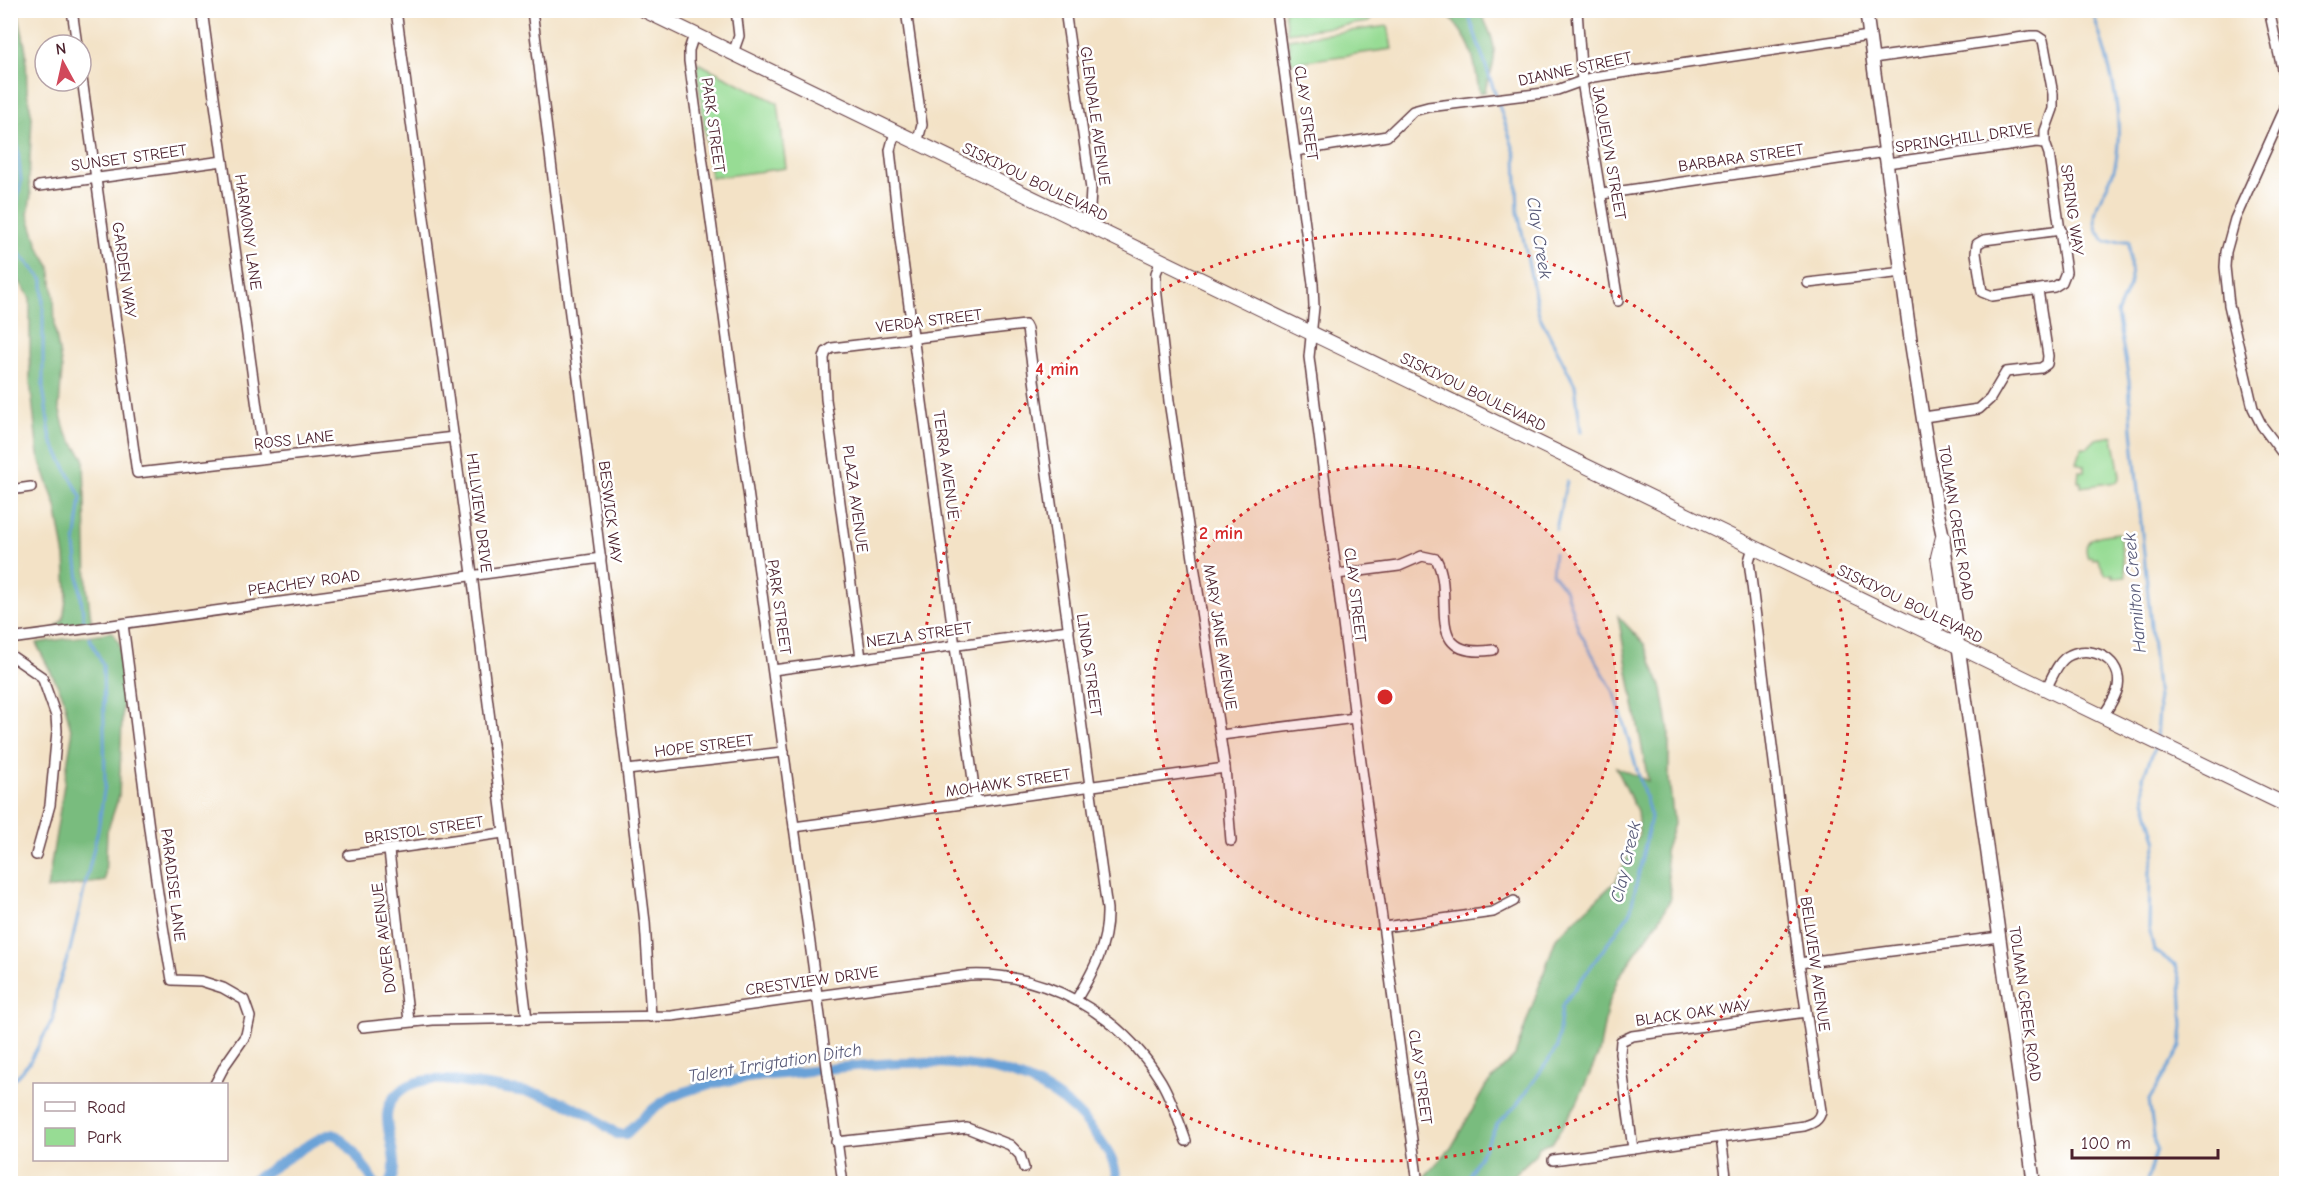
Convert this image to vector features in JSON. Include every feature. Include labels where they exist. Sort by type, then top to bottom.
[{"type":"main road","name":"SISKIYOU BOULEVARD","points":[[644,10],[2286,805]]},
{"type":"main road","points":[[1919,627],[1938,626],[1945,615],[1938,556],[1943,537]]},
{"type":"street","points":[[72,10],[75,33]]},
{"type":"street","name":"HARMONY LANE","points":[[202,10],[264,458]]},
{"type":"street","name":"HILLVIEW DRIVE","points":[[396,10],[472,574],[527,1019]]},
{"type":"street","name":"BESWICK WAY","points":[[532,10],[645,922],[651,1017]]},
{"type":"street","points":[[733,53],[739,36],[736,10]]},
{"type":"street","points":[[906,10],[922,125],[917,143]]},
{"type":"street","name":"GLENDALE AVENUE","points":[[1065,10],[1090,189],[1090,208],[1083,224]]},
{"type":"street","name":"CLAY STREET","points":[[1276,10],[1313,284],[1309,357],[1418,1184]]},
{"type":"street","name":"JAQUELYN STREET","points":[[1577,10],[1582,81],[1618,301]]},
{"type":"street","name":"TOLMAN CREEK ROAD","points":[[1866,10],[1911,343],[1943,537],[2034,1184]]},
{"type":"street","points":[[2269,10],[2286,87]]},
{"type":"street","name":"PARK STREET","points":[[694,35],[689,50],[689,61],[843,1184]]},
{"type":"street","name":"DIANNE STREET","points":[[1296,151],[1387,136],[1413,111],[1428,107],[1551,92],[1593,77],[1869,36]]},
{"type":"street","points":[[1872,58],[2037,36],[2043,40],[2045,47],[2053,94],[2053,109],[2046,128],[2045,143]]},
{"type":"street","name":"GARDEN WAY","points":[[84,93],[137,473]]},
{"type":"street","points":[[2286,97],[2285,108],[2235,219],[2226,252],[2225,267],[2229,305],[2253,408],[2262,426],[2286,458]]},
{"type":"street","name":"TERRA AVENUE","points":[[895,132],[890,150],[976,802]]},
{"type":"street","name":"SPRINGHILL DRIVE","points":[[1887,158],[2045,143]]},
{"type":"street","name":"SPRING WAY","points":[[2045,143],[2049,154],[2061,230],[2065,276],[2058,285],[2038,290],[1988,296],[1982,292],[1976,248],[1980,242],[2061,230]]},
{"type":"street","name":"BARBARA STREET","points":[[1602,194],[1887,158]]},
{"type":"street","name":"SUNSET STREET","points":[[39,186],[224,160]]},
{"type":"street","name":"MARY JANE AVENUE","points":[[1161,261],[1156,273],[1156,287],[1168,401],[1221,735],[1231,841]]},
{"type":"street","points":[[1808,283],[1903,272]]},
{"type":"street","points":[[1923,417],[1979,409],[1990,399],[2006,372],[2041,368],[2047,364],[2048,356],[2038,290]]},
{"type":"street","name":"VERDA STREET","points":[[832,348],[1021,324],[1028,328]]},
{"type":"street","name":"LINDA STREET","points":[[1028,328],[1107,926],[1099,958],[1076,1000]]},
{"type":"street","name":"PLAZA AVENUE","points":[[832,348],[826,352],[824,358],[824,377],[861,658]]},
{"type":"street","name":"ROSS LANE","points":[[137,473],[328,450],[356,450],[454,437]]},
{"type":"street","points":[[10,490],[31,487]]},
{"type":"street","name":"BELLVIEW AVENUE","points":[[1553,1160],[1804,1126],[1817,1120],[1821,1111],[1799,963],[1749,561],[1753,547]]},
{"type":"street","points":[[1337,574],[1399,566],[1422,556],[1436,559],[1442,571],[1444,622],[1449,638],[1464,650],[1479,652],[1493,650]]},
{"type":"street","name":"PEACHEY ROAD","points":[[10,639],[601,558]]},
{"type":"street","name":"PARADISE LANE","points":[[123,624],[155,874],[172,980],[201,981],[223,988],[244,1000],[250,1017],[246,1035],[216,1083]]},
{"type":"street","name":"NEZLA STREET","points":[[773,670],[1069,630]]},
{"type":"street","points":[[2046,689],[2061,662],[2070,655],[2084,652],[2107,657],[2115,666],[2118,687],[2103,716]]},
{"type":"street","points":[[10,655],[42,677],[56,716],[57,731],[49,813],[36,855]]},
{"type":"street","points":[[1221,735],[1355,717]]},
{"type":"street","name":"HOPE STREET","points":[[627,770],[784,752]]},
{"type":"street","name":"MOHAWK STREET","points":[[794,827],[1225,768]]},
{"type":"street","name":"BRISTOL STREET","points":[[350,855],[504,833]]},
{"type":"street","name":"DOVER AVENUE","points":[[389,851],[409,1021]]},
{"type":"street","points":[[1384,927],[1493,912],[1514,901]]},
{"type":"street","points":[[1799,963],[1999,937]]},
{"type":"street","name":"CRESTVIEW DRIVE","points":[[363,1027],[409,1021],[651,1017],[986,974],[1011,976],[1030,980],[1076,1000],[1111,1023],[1143,1054],[1168,1093],[1186,1141]]},
{"type":"street","name":"BLACK OAK WAY","points":[[1633,1149],[1620,1054],[1621,1041],[1632,1036],[1806,1012]]},
{"type":"street","points":[[836,1142],[967,1128],[1010,1144],[1020,1155],[1024,1168]]},
{"type":"street","points":[[1721,1137],[1727,1184]]},
{"type":"green space","points":[[1284,10],[1376,11],[1369,22],[1287,33]]},
{"type":"green space","points":[[10,11],[18,11],[26,51],[27,92],[32,117],[29,179],[31,195],[28,214],[39,248],[50,266],[55,329],[62,369],[59,408],[66,433],[84,458],[87,587],[92,627],[54,629],[63,619],[67,593],[65,557],[56,506],[38,455],[30,380],[30,298],[13,271],[11,260]]},
{"type":"green space","points":[[1444,11],[1480,11],[1494,51],[1493,65],[1485,92],[1479,93],[1473,57],[1466,40]]},
{"type":"green space","points":[[1388,26],[1392,49],[1291,63],[1288,39]]},
{"type":"green space","points":[[698,63],[778,103],[786,168],[711,178]]},
{"type":"green space","points":[[2113,436],[2120,476],[2117,482],[2081,487],[2081,482],[2078,481],[2079,471],[2084,471],[2084,466],[2077,462],[2082,447],[2088,447],[2096,439]]},
{"type":"green space","points":[[2119,533],[2126,577],[2113,578],[2113,574],[2106,575],[2097,558],[2093,560],[2091,556],[2088,558],[2086,550],[2087,545],[2094,538]]},
{"type":"green space","points":[[1618,616],[1644,644],[1662,689],[1669,731],[1669,779],[1674,824],[1665,852],[1671,898],[1659,920],[1618,978],[1607,1009],[1599,1053],[1577,1103],[1552,1143],[1539,1147],[1534,1156],[1505,1183],[1425,1183],[1424,1177],[1451,1148],[1486,1086],[1515,1055],[1556,938],[1616,881],[1639,834],[1637,811],[1616,767],[1648,781]]},
{"type":"green space","points":[[112,632],[119,642],[124,672],[119,796],[107,832],[105,881],[47,889],[72,735],[63,696],[36,643]]},
{"type":"waterway","name":"Clay Creek","points":[[1467,10],[1516,156],[1518,212],[1539,315],[1575,385],[1581,432]]},
{"type":"waterway","name":"Hamilton Creek","points":[[2092,10],[2114,87],[2118,127],[2115,166],[2098,203],[2096,227],[2106,242],[2129,241],[2131,281],[2117,314],[2129,380],[2159,709],[2157,738]]},
{"type":"waterway","points":[[10,74],[21,182],[12,227],[16,250],[43,280],[43,388],[51,440],[81,497],[75,545],[84,623]]},
{"type":"waterway","name":"Clay Creek","points":[[1556,529],[1567,481]]},
{"type":"waterway","name":"Clay Creek","points":[[1464,1184],[1498,1123],[1517,1105],[1557,1048],[1562,1006],[1630,913],[1651,817],[1615,694],[1579,631],[1565,589],[1552,573],[1554,553]]},
{"type":"waterway","points":[[10,1084],[29,1063],[53,1019],[57,988],[70,950],[98,830],[105,784],[103,665],[89,637]]},
{"type":"waterway","name":"Hamilton Creek","points":[[2146,1184],[2156,1150],[2149,1100],[2181,1047],[2183,1025],[2181,982],[2176,965],[2154,951],[2149,928],[2150,871],[2157,843],[2145,800],[2143,777],[2155,747]]},
{"type":"waterway","name":"Talent Irrigtation Ditch","points":[[389,1184],[394,1161],[387,1113],[391,1102],[399,1092],[422,1081],[447,1080],[539,1094],[593,1117],[617,1134],[626,1134],[666,1100],[719,1082],[878,1064],[918,1063],[958,1064],[997,1071],[1033,1083],[1066,1103],[1093,1131],[1106,1149],[1113,1162],[1116,1184]]},
{"type":"waterway","name":"Talent Irrigtation Ditch","points":[[247,1184],[305,1147],[332,1134],[343,1141],[362,1163],[375,1184]]},
{"type":"waterway","name":"Talent Irrigtation Ditch","points":[[158,1184],[175,1180],[181,1184]]}]
